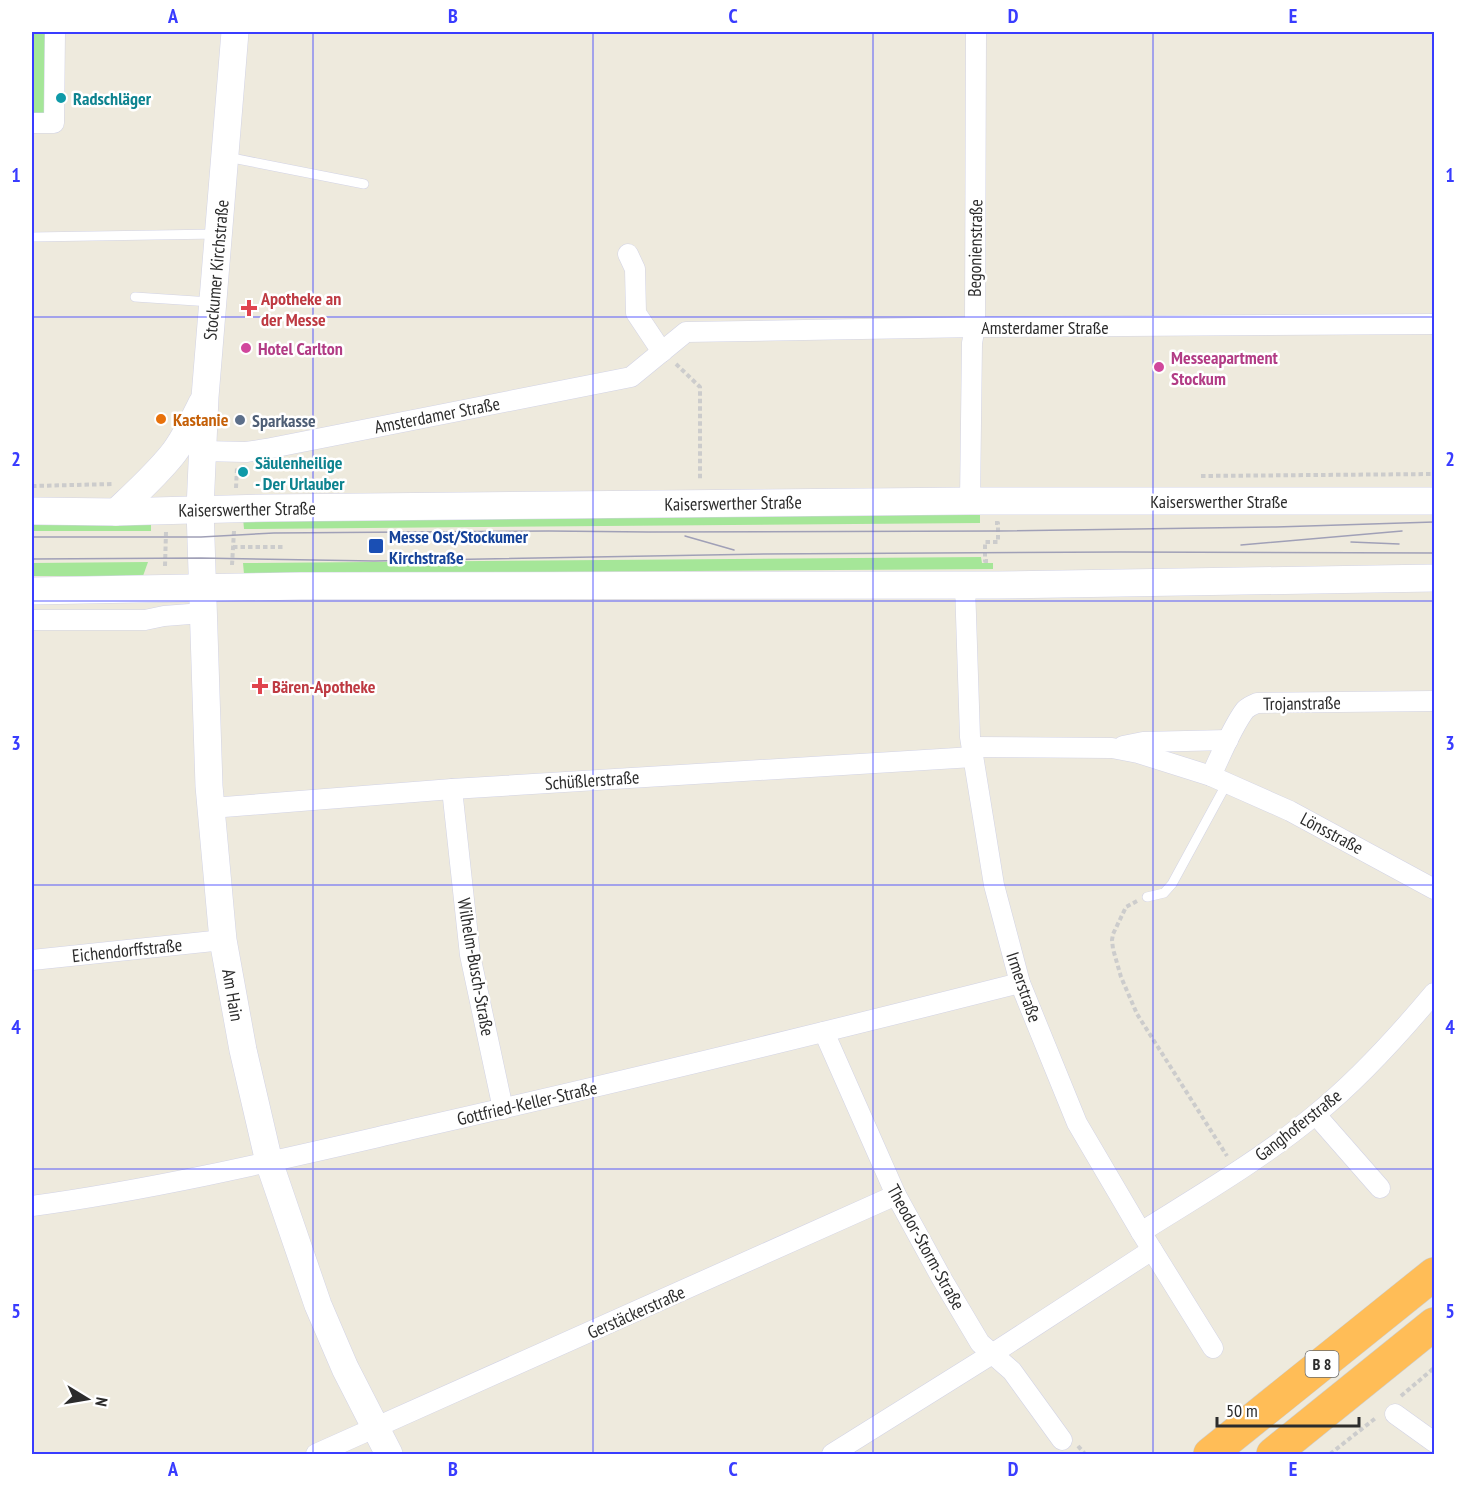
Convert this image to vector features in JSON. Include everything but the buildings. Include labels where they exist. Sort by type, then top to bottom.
[{"type":"highway","name":"B 8","points":[[1210,1455],[1434,1274]]},
{"type":"highway","name":"B 8","points":[[1274,1455],[1434,1324]]},
{"type":"street","points":[[32,123],[54,123],[55,32]]},
{"type":"street","name":"Stockumer Kirchstraße","points":[[200,509],[205,397],[235,32]]},
{"type":"street","name":"Begonienstraße","points":[[976,32],[975,327],[972,343],[978,501]]},
{"type":"street","points":[[628,254],[635,268],[636,313],[662,352]]},
{"type":"street","name":"Amsterdamer Straße","points":[[202,458],[266,449],[631,377],[687,332],[975,327],[1434,324]]},
{"type":"street","points":[[116,512],[172,455],[205,397]]},
{"type":"street","points":[[189,427],[193,450],[202,458]]},
{"type":"street","name":"Kaiserswerther Straße","points":[[32,511],[116,512],[200,509],[978,501],[1434,501]]},
{"type":"street","name":"Am Hain","points":[[200,509],[211,807],[224,940],[243,1050],[269,1162],[318,1305],[345,1368],[389,1455]]},
{"type":"street","points":[[32,591],[165,588],[203,600],[1434,578]]},
{"type":"street","name":"Irmerstraße","points":[[965,585],[972,752],[994,885],[1020,983],[1077,1123],[1213,1348]]},
{"type":"street","points":[[32,620],[144,620],[164,616],[203,600]]},
{"type":"street","name":"Trojanstraße","points":[[1219,779],[1228,740],[1244,711],[1250,705],[1257,703],[1434,701]]},
{"type":"street","name":"Lönsstraße","points":[[972,752],[1112,748],[1143,742],[1228,740]]},
{"type":"street","name":"Lönsstraße","points":[[1112,748],[1138,753],[1219,779],[1290,811],[1434,889]]},
{"type":"street","name":"Schüßlerstraße","points":[[211,807],[972,752]]},
{"type":"street","name":"Wilhelm-Busch-Straße","points":[[452,789],[470,955],[503,1108]]},
{"type":"street","name":"Eichendorffstraße","points":[[32,960],[224,940]]},
{"type":"street","name":"Gottfried-Keller-Straße","points":[[32,1206],[84,1199],[269,1162],[824,1032],[1020,983]]},
{"type":"street","name":"Ganghoferstraße","points":[[1141,1232],[1236,1172],[1316,1115],[1358,1076],[1409,1023],[1434,993]]},
{"type":"street","name":"Theodor-Storm-Straße","points":[[824,1032],[896,1195],[942,1279],[980,1344],[1012,1371],[1062,1440]]},
{"type":"street","points":[[1316,1115],[1380,1188]]},
{"type":"street","name":"Gerstäckerstraße","points":[[316,1455],[896,1195]]},
{"type":"street","points":[[832,1455],[1152,1250]]},
{"type":"street","points":[[1395,1414],[1434,1443]]},
{"type":"lane","points":[[225,157],[364,184]]},
{"type":"lane","points":[[32,237],[219,234]]},
{"type":"lane","points":[[135,297],[213,302]]},
{"type":"lane","points":[[1147,897],[1164,893],[1172,884],[1219,779]]},
{"type":"path","points":[[662,352],[700,387],[700,488]]},
{"type":"path","points":[[978,501],[986,523],[998,523],[998,542],[985,542],[985,561],[998,561],[998,585]]},
{"type":"path","points":[[165,588],[166,510]]},
{"type":"path","points":[[233,547],[285,547]]},
{"type":"path","points":[[1147,897],[1126,907],[1113,934],[1113,949],[1121,977],[1137,1014],[1236,1172]]},
{"type":"green space","points":[[32,32],[50,32],[48,113],[32,116]]},
{"type":"green space","points":[[980,512],[980,523],[244,529],[243,518]]},
{"type":"green space","points":[[32,519],[151,519],[151,531],[32,531]]},
{"type":"green space","points":[[981,557],[982,563],[993,563],[993,569],[244,574],[243,563]]},
{"type":"green space","points":[[148,562],[143,576],[32,576],[32,563]]},
{"type":"tram line","points":[[32,537],[201,537],[274,533],[549,531],[998,531],[1434,522]]},
{"type":"tram line","points":[[1241,545],[1402,531]]},
{"type":"tram line","points":[[685,536],[734,550]]},
{"type":"tram line","points":[[1351,542],[1399,544]]},
{"type":"tram line","points":[[32,559],[201,558],[374,561],[764,554],[1434,553]]},
{"type":"place","name":"Radschläger","points":[[61,98]]},
{"type":"place","name":"Apotheke an der Messe","points":[[249,308]]},
{"type":"place","name":"Hotel Carlton","points":[[246,348]]},
{"type":"place","name":"Messeapartment Stockum","points":[[1159,367]]},
{"type":"place","name":"Kastanie","points":[[161,419]]},
{"type":"place","name":"Sparkasse","points":[[240,420]]},
{"type":"place","name":"Säulenheilige - Der Urlauber","points":[[243,472]]},
{"type":"place","name":"Messe Ost/Stockumer Kirchstraße","points":[[376,546]]},
{"type":"place","name":"Bären-Apotheke","points":[[260,686]]}]
